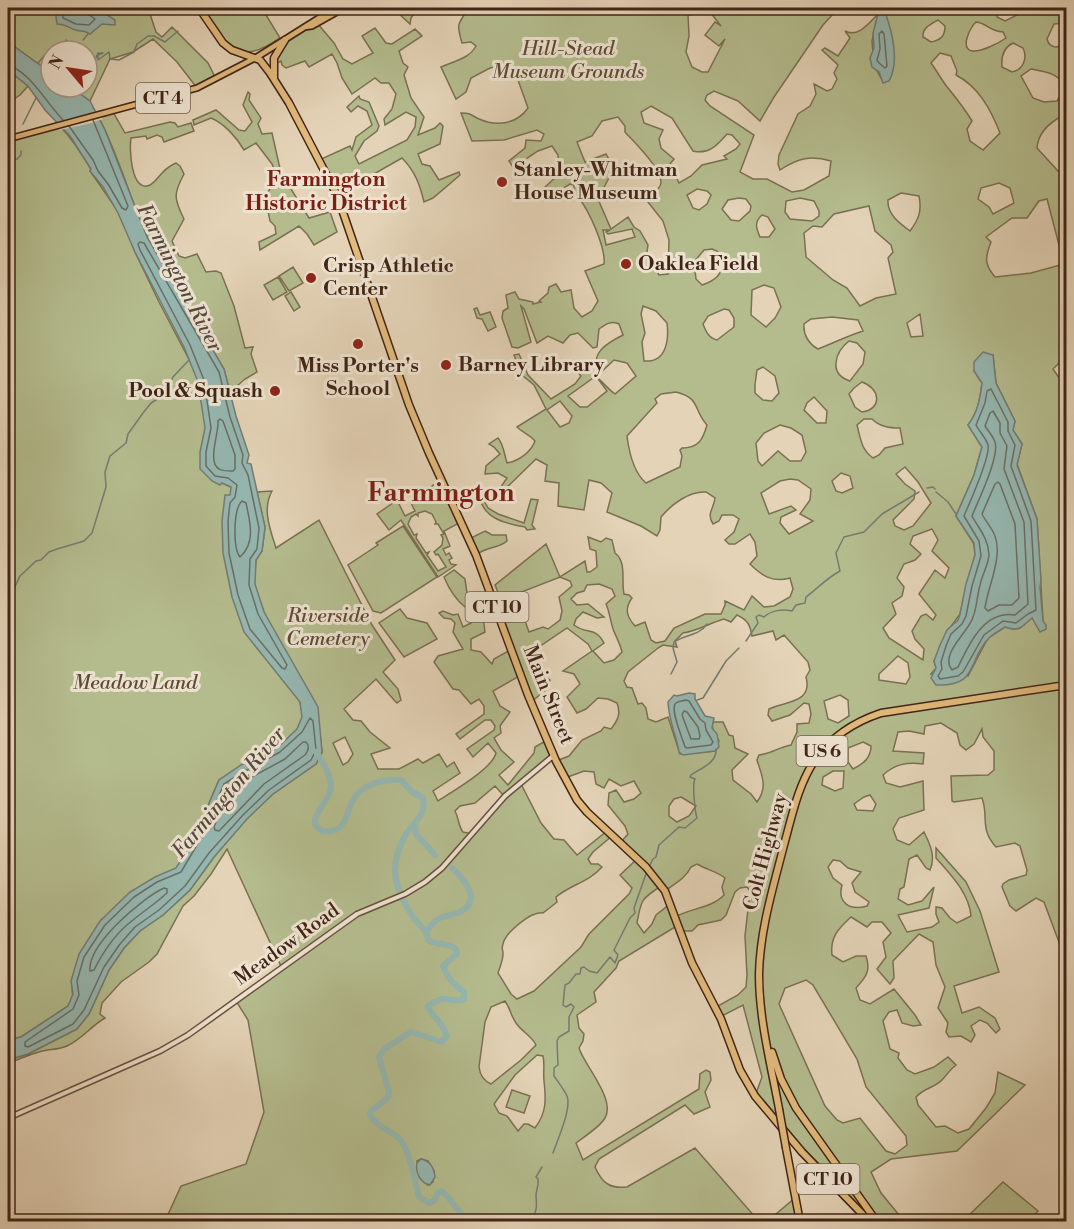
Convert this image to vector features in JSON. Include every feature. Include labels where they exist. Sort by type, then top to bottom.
[{"type":"highway","name":"CT 10","points":[[199,8],[223,43],[232,50],[256,58]]},
{"type":"highway","points":[[274,78],[274,58],[285,40]]},
{"type":"highway","name":"Main Street","points":[[256,58],[274,78],[337,195],[409,405],[476,555],[528,695],[554,755],[577,800],[646,867],[665,891],[692,963],[721,1019],[750,1090],[801,1152],[870,1221]]},
{"type":"highway","name":"Colt Highway","points":[[800,1221],[763,1029],[760,963],[764,922],[799,791],[809,770],[830,742],[849,727],[880,713],[1066,685]]},
{"type":"highway","points":[[760,998],[772,1053],[788,1094],[801,1116],[877,1221]]},
{"type":"main road","name":"CT 4","points":[[8,139],[197,88],[256,58],[335,8]]},
{"type":"main road","name":"CT 4","points":[[305,27],[312,26],[344,8]]},
{"type":"street","name":"Meadow Road","points":[[8,1118],[154,1053],[188,1035],[357,914],[405,894],[425,882],[442,868],[505,796],[554,755]]},
{"type":"green space","points":[[8,8],[148,8],[156,32],[162,37],[172,27],[208,63],[216,79],[197,88],[177,62],[153,39],[133,52],[110,59],[99,82],[99,39],[39,39],[39,64],[8,42]]},
{"type":"green space","points":[[202,8],[264,8],[263,10],[280,38],[254,51],[245,52],[236,49],[216,31]]},
{"type":"green space","points":[[400,8],[418,8],[410,24],[396,11]]},
{"type":"green space","points":[[421,8],[432,8],[433,11],[427,14]]},
{"type":"green space","points":[[469,8],[835,8],[760,121],[738,101],[714,91],[707,95],[705,100],[710,106],[754,135],[740,172],[753,179],[767,179],[792,192],[804,190],[829,176],[831,161],[824,159],[805,159],[780,170],[778,164],[779,155],[798,114],[810,106],[816,94],[814,84],[827,91],[832,89],[837,79],[834,73],[838,65],[822,50],[825,48],[838,56],[850,38],[845,31],[854,33],[859,31],[878,14],[872,41],[873,54],[870,58],[881,78],[890,31],[885,12],[881,8],[925,8],[927,11],[934,12],[941,8],[997,8],[997,17],[1005,21],[1023,12],[1023,8],[1066,8],[1066,23],[1054,24],[1047,39],[1050,45],[1055,47],[1066,42],[1066,87],[1066,118],[1062,116],[1045,129],[1037,148],[1058,171],[1066,168],[1066,356],[1053,369],[1066,388],[1066,961],[1044,902],[1036,898],[1016,911],[1010,906],[1002,887],[1009,880],[1026,875],[1027,870],[1020,846],[1015,843],[996,847],[986,828],[982,798],[952,801],[951,776],[988,775],[994,770],[994,751],[983,737],[982,729],[974,744],[966,750],[960,745],[957,733],[941,723],[925,726],[924,734],[909,731],[898,732],[893,751],[924,753],[923,764],[902,765],[892,768],[883,775],[886,783],[900,787],[923,781],[924,810],[899,818],[893,829],[897,840],[909,845],[924,832],[930,846],[932,865],[930,870],[926,868],[917,855],[909,859],[904,887],[900,889],[898,899],[908,905],[922,901],[934,887],[929,908],[898,915],[907,932],[932,927],[939,922],[936,907],[942,908],[957,923],[971,916],[963,892],[936,858],[936,848],[966,882],[980,911],[999,972],[954,986],[962,1013],[979,1007],[995,1018],[1000,1029],[996,1033],[987,1023],[980,1020],[971,1026],[975,1035],[971,1042],[961,1036],[949,1037],[946,1032],[948,1023],[938,1008],[945,987],[936,965],[933,942],[919,934],[893,961],[894,978],[890,984],[877,969],[886,957],[883,942],[891,933],[882,922],[872,922],[867,927],[851,917],[836,934],[832,943],[832,955],[843,962],[856,956],[866,956],[867,974],[856,988],[860,1000],[870,1004],[894,989],[915,1015],[921,1025],[913,1026],[902,1023],[897,1010],[889,1012],[883,1021],[890,1049],[899,1053],[898,1058],[907,1070],[915,1074],[934,1067],[948,1057],[956,1065],[939,1083],[916,1097],[918,1105],[936,1127],[945,1126],[958,1133],[969,1129],[995,1093],[998,1072],[1025,1085],[957,1151],[891,1159],[871,1172],[881,1193],[904,1221],[870,1221],[815,1166],[755,1096],[762,1077],[743,1005],[720,1017],[716,1007],[738,995],[746,987],[745,936],[750,891],[747,887],[735,892],[726,915],[721,920],[698,925],[692,931],[680,931],[675,927],[619,961],[616,968],[594,992],[596,1002],[577,1015],[579,1028],[584,1034],[579,1048],[603,1092],[607,1110],[600,1125],[576,1143],[583,1160],[699,1089],[700,1074],[706,1070],[710,1072],[711,1080],[705,1092],[710,1107],[694,1114],[685,1105],[599,1159],[595,1167],[607,1184],[627,1187],[695,1148],[755,1217],[763,1221],[165,1221],[181,1186],[246,1164],[264,1112],[248,1020],[236,1001],[281,968],[227,849],[211,874],[183,906],[157,954],[121,982],[102,1003],[100,1014],[105,1018],[67,1046],[39,1052],[8,1063],[8,1060],[28,1054],[77,1029],[89,1014],[109,970],[124,948],[140,931],[163,915],[190,890],[251,813],[273,794],[316,764],[322,752],[320,734],[264,612],[254,584],[256,560],[262,551],[265,527],[257,492],[272,491],[267,512],[276,548],[319,520],[372,625],[395,660],[383,672],[398,689],[401,700],[397,703],[376,679],[344,709],[353,720],[361,721],[370,732],[390,748],[371,754],[378,769],[399,769],[418,759],[423,763],[439,754],[447,767],[454,762],[460,773],[433,791],[438,801],[480,773],[496,753],[488,743],[473,757],[467,749],[494,730],[495,726],[491,720],[485,720],[460,739],[456,734],[484,714],[484,706],[479,699],[471,704],[459,690],[453,689],[434,662],[438,656],[463,649],[453,632],[455,623],[439,613],[443,611],[453,615],[458,614],[463,627],[471,623],[469,616],[473,608],[470,605],[465,607],[458,601],[444,577],[454,570],[465,579],[467,593],[476,607],[494,600],[497,608],[483,616],[485,632],[471,639],[471,650],[481,652],[492,664],[494,659],[512,649],[502,623],[515,617],[525,621],[529,632],[543,627],[548,629],[560,620],[562,611],[559,597],[572,586],[570,581],[560,577],[585,561],[587,572],[597,567],[596,551],[590,549],[588,537],[601,542],[606,538],[612,540],[615,553],[621,561],[624,594],[632,598],[627,609],[628,616],[635,626],[645,622],[651,640],[656,643],[665,641],[674,628],[705,614],[721,614],[725,601],[744,610],[752,596],[764,607],[774,606],[790,597],[793,589],[790,578],[773,579],[750,564],[757,556],[755,542],[750,534],[735,544],[729,544],[725,540],[734,532],[739,519],[733,515],[722,515],[719,521],[713,524],[710,514],[715,498],[706,492],[687,496],[670,507],[661,517],[657,536],[641,526],[607,512],[612,493],[601,483],[589,480],[584,510],[558,506],[559,483],[545,481],[547,465],[536,459],[502,492],[498,491],[507,478],[498,473],[485,474],[486,466],[500,454],[489,444],[498,438],[507,463],[520,458],[531,449],[535,441],[517,427],[546,409],[534,385],[522,375],[514,355],[519,354],[528,375],[551,399],[575,384],[581,376],[574,368],[587,370],[596,376],[568,396],[580,407],[587,407],[607,391],[596,377],[615,394],[636,376],[627,363],[614,360],[598,375],[596,361],[601,350],[623,335],[619,324],[614,322],[599,329],[597,347],[593,348],[578,333],[570,335],[563,343],[548,336],[537,343],[521,306],[531,342],[518,348],[512,347],[502,318],[503,311],[508,308],[506,295],[515,292],[519,299],[533,302],[533,304],[541,302],[539,301],[548,293],[549,287],[556,284],[561,292],[571,290],[574,308],[582,317],[592,311],[598,301],[585,271],[604,264],[604,257],[592,220],[578,197],[574,198],[574,185],[570,184],[552,195],[544,196],[541,191],[559,174],[558,155],[552,146],[526,159],[526,173],[518,175],[509,161],[525,148],[526,140],[541,141],[544,134],[537,130],[504,140],[472,141],[461,113],[500,123],[518,118],[528,108],[511,64],[490,68],[471,78],[466,92],[456,99],[441,67],[465,57],[476,46],[471,42],[462,43],[459,31],[460,21]],"holes":[[[710,12],[721,26],[715,22],[705,35],[719,46],[725,39],[708,72],[692,67],[686,52],[689,36],[688,15]],[[938,20],[945,26],[942,37],[931,42],[923,37],[925,29]],[[976,22],[1003,32],[1006,38],[990,47],[976,51],[969,50],[966,43],[971,28]],[[1013,43],[1023,48],[1025,59],[1022,66],[1012,72],[1002,67],[1002,56],[1007,47]],[[940,53],[951,56],[957,71],[956,75],[978,93],[993,116],[1000,133],[983,150],[970,141],[967,129],[972,121],[931,63]],[[1031,69],[1055,76],[1066,87],[1057,101],[1044,102],[1033,98],[1021,76]],[[651,106],[672,118],[693,151],[704,152],[716,145],[727,134],[732,135],[740,144],[724,156],[727,159],[702,165],[691,176],[679,183],[670,164],[674,159],[661,148],[659,139],[663,130],[644,123],[641,112]],[[618,117],[625,126],[625,132],[647,156],[660,177],[660,186],[648,202],[663,221],[669,240],[668,274],[659,275],[647,252],[648,245],[628,217],[611,229],[598,199],[614,168],[606,154],[585,162],[577,142],[592,136],[602,121]],[[999,183],[1010,188],[1014,203],[993,214],[989,207],[978,199],[981,188]],[[697,189],[707,191],[711,195],[707,204],[699,210],[693,208],[687,195]],[[901,193],[919,196],[919,215],[910,231],[894,218],[889,210],[888,200]],[[739,198],[746,199],[751,206],[750,211],[739,221],[731,220],[722,209],[728,200]],[[800,198],[814,201],[819,216],[812,221],[790,219],[785,212],[786,201]],[[1047,199],[1064,264],[1031,273],[995,277],[987,261],[991,242],[986,237],[1012,218],[1027,218],[1039,201]],[[869,206],[875,231],[891,245],[893,252],[888,258],[896,294],[876,298],[860,306],[847,288],[833,280],[806,257],[804,233],[813,226],[822,227],[834,214]],[[762,215],[768,217],[775,229],[769,237],[760,237],[756,225]],[[632,229],[635,237],[606,245],[603,230],[610,230],[606,232],[608,234]],[[712,249],[717,251],[724,260],[718,276],[702,285],[696,279],[694,262],[704,250]],[[764,285],[774,288],[781,307],[766,327],[751,315],[752,290]],[[643,306],[656,311],[667,323],[665,349],[658,358],[644,361],[642,342],[645,333],[641,314]],[[724,309],[729,310],[734,318],[734,327],[717,340],[707,332],[703,324],[708,316]],[[920,314],[923,336],[911,337],[907,323]],[[832,317],[858,320],[863,331],[818,349],[809,342],[804,324],[811,319]],[[849,341],[857,343],[865,352],[863,364],[850,381],[843,378],[836,368],[837,357]],[[993,355],[996,383],[1015,421],[1013,430],[1022,444],[1017,464],[1037,519],[1043,621],[1032,617],[1020,628],[1005,627],[988,638],[968,676],[931,674],[936,668],[934,661],[950,628],[960,614],[975,555],[974,544],[956,516],[974,475],[982,447],[968,425],[979,400],[982,383],[974,371]],[[763,367],[775,376],[779,393],[772,401],[763,400],[755,393],[757,370]],[[862,382],[873,389],[877,398],[876,403],[869,410],[862,412],[855,407],[849,394]],[[676,392],[693,401],[707,425],[699,442],[680,450],[682,456],[680,467],[646,483],[635,468],[627,436],[657,403],[655,399],[661,394]],[[814,397],[827,411],[826,423],[817,423],[804,410],[807,403]],[[560,401],[572,416],[569,423],[560,427],[547,410]],[[864,419],[872,419],[878,424],[900,428],[903,444],[885,448],[873,458],[866,451],[857,425]],[[780,425],[791,428],[802,435],[806,452],[801,461],[790,461],[778,451],[762,466],[758,461],[756,443],[764,433]],[[905,467],[931,503],[913,526],[904,530],[895,526],[893,520],[914,499],[915,491],[896,474]],[[841,473],[850,476],[853,488],[842,493],[836,491],[832,481]],[[790,479],[798,480],[811,489],[810,500],[800,514],[813,521],[789,534],[780,523],[781,517],[796,510],[791,506],[769,514],[761,493],[780,481]],[[932,529],[938,540],[932,551],[949,568],[945,578],[935,570],[919,594],[936,615],[933,620],[926,614],[921,616],[912,631],[915,639],[924,649],[923,660],[889,638],[883,628],[896,614],[892,603],[902,596],[904,587],[897,578],[904,564],[915,560],[921,554],[910,544],[913,536]],[[599,584],[612,589],[615,596],[606,604],[622,652],[614,660],[604,663],[593,651],[604,643],[601,638],[594,632],[574,625],[583,612],[597,618],[604,617],[588,604],[577,605],[571,599],[577,593],[584,591],[587,585]],[[737,615],[748,623],[752,636],[773,631],[776,640],[784,635],[808,662],[810,670],[806,677],[806,692],[796,700],[769,709],[768,715],[772,721],[790,715],[804,703],[809,704],[811,714],[809,723],[797,724],[797,732],[791,745],[759,755],[757,760],[763,786],[757,802],[751,794],[733,780],[732,770],[748,754],[735,748],[733,736],[729,735],[723,722],[712,724],[719,741],[715,751],[680,754],[668,717],[656,722],[648,719],[646,708],[642,703],[638,704],[632,688],[627,687],[624,681],[628,672],[658,648],[663,645],[677,647],[675,641],[683,633],[724,619],[731,622]],[[567,628],[588,644],[592,651],[563,671],[574,674],[580,684],[567,697],[577,713],[586,709],[598,698],[608,699],[617,703],[618,717],[611,729],[604,727],[601,731],[582,740],[569,756],[556,761],[565,778],[584,771],[594,772],[596,784],[604,788],[609,779],[621,786],[634,781],[641,793],[634,799],[624,802],[616,790],[609,793],[608,805],[625,826],[628,834],[620,843],[637,859],[620,875],[632,888],[629,894],[589,934],[581,947],[534,991],[517,999],[511,994],[498,973],[505,939],[519,924],[532,915],[543,913],[557,902],[556,897],[597,872],[602,867],[598,864],[591,864],[588,859],[612,836],[607,831],[577,855],[564,840],[554,839],[541,823],[520,782],[554,755],[547,740],[535,747],[534,753],[508,785],[499,775],[514,762],[501,750],[494,738],[501,733],[500,726],[510,712],[500,706],[493,691],[521,675],[531,702],[547,689],[550,680],[536,662],[536,649]],[[898,656],[908,663],[910,677],[906,684],[879,680],[879,674]],[[840,695],[848,700],[849,716],[838,723],[828,719],[824,701]],[[345,737],[353,754],[343,765],[333,743]],[[863,742],[871,746],[871,750],[866,760],[853,769],[848,762],[848,748]],[[833,771],[844,771],[843,788],[835,791],[822,785],[823,777]],[[495,786],[504,796],[472,834],[463,832],[455,811],[460,806],[475,803]],[[870,795],[876,804],[873,811],[857,810],[854,804]],[[681,797],[696,806],[689,816],[677,822],[669,816],[669,806],[674,799]],[[833,860],[840,861],[848,868],[861,872],[852,883],[855,892],[869,902],[867,906],[855,907],[846,904],[841,897],[842,885],[833,878],[828,867]],[[697,864],[725,878],[722,887],[724,895],[714,903],[675,917],[670,904],[656,915],[644,933],[637,923],[643,901],[661,886],[665,891]],[[806,980],[813,985],[857,1059],[866,1087],[906,1136],[907,1145],[895,1154],[886,1151],[860,1118],[843,1123],[837,1120],[825,1106],[779,1004],[785,988]],[[505,1001],[516,1023],[536,1045],[491,1084],[480,1073],[485,1022],[491,1007]],[[537,1055],[543,1056],[544,1111],[535,1128],[524,1124],[518,1131],[507,1116],[499,1113],[494,1104],[515,1075]],[[421,1159],[428,1161],[434,1171],[433,1182],[428,1185],[419,1177],[417,1161]]]},
{"type":"green space","points":[[317,23],[334,43],[343,59],[352,64],[373,53],[362,36],[375,28],[386,43],[392,44],[415,29],[422,36],[399,51],[403,63],[408,67],[404,75],[411,98],[424,117],[418,135],[435,128],[440,123],[443,126],[440,144],[418,154],[422,164],[430,166],[439,180],[459,172],[460,175],[433,198],[424,202],[416,178],[402,158],[337,195],[319,160],[350,146],[352,150],[356,137],[372,125],[367,111],[358,106],[351,112],[347,107],[359,96],[360,99],[369,102],[379,126],[377,131],[364,141],[355,156],[359,164],[407,140],[415,127],[416,117],[406,112],[385,125],[384,119],[392,109],[396,94],[389,83],[381,83],[375,78],[352,94],[332,54],[309,67],[305,61],[286,68],[281,61],[275,64],[275,56],[282,43],[295,33]]},
{"type":"green space","points":[[8,70],[28,86],[8,103]]},
{"type":"green space","points":[[248,92],[249,100],[261,118],[258,124],[262,134],[272,133],[281,173],[309,218],[330,212],[337,232],[314,245],[299,226],[260,250],[259,242],[276,234],[275,226],[270,221],[265,196],[278,178],[272,164],[256,143],[244,150],[230,131],[216,120],[211,118],[194,125],[193,120],[216,110],[239,130],[245,131],[252,122],[243,105]]},
{"type":"green space","points":[[113,112],[125,133],[170,122],[175,123],[178,127],[191,123],[194,131],[164,142],[162,137],[157,135],[147,139],[146,136],[131,138],[131,160],[135,177],[144,186],[153,183],[167,168],[176,163],[184,174],[176,196],[184,219],[172,241],[179,256],[185,258],[197,254],[206,272],[221,273],[234,306],[245,348],[253,347],[251,354],[257,372],[230,392],[224,369],[164,269],[140,220],[112,145],[98,116]]},
{"type":"green space","name":"Meadow Land","points":[[60,126],[80,152],[91,169],[90,171],[122,217],[135,252],[159,302],[191,363],[202,374],[222,483],[231,487],[273,661],[300,702],[303,717],[296,732],[280,746],[219,780],[192,843],[176,869],[82,950],[74,972],[73,1003],[21,1037],[8,1040],[8,139]]},
{"type":"green space","points":[[293,267],[303,283],[289,291],[279,276]]},
{"type":"green space","points":[[278,277],[287,292],[273,300],[264,285]]},
{"type":"green space","points":[[291,292],[300,307],[294,311],[285,296]]},
{"type":"green space","points":[[477,308],[480,315],[490,312],[496,327],[488,331],[482,319],[477,318],[474,309]]},
{"type":"green space","points":[[441,479],[461,522],[444,531],[450,546],[443,549],[446,555],[449,553],[452,558],[449,560],[451,564],[456,565],[438,577],[401,520],[389,530],[377,514],[397,500],[405,516],[415,511],[411,503]],"holes":[[[425,511],[432,514],[435,524],[438,524],[444,534],[441,535],[442,545],[434,552],[438,554],[446,567],[438,571],[427,555],[429,552],[426,553],[416,538],[417,534],[414,535],[408,524],[411,517],[416,514],[418,516],[418,513]]]},
{"type":"green space","points":[[482,497],[488,508],[524,523],[531,499],[538,500],[532,525],[535,529],[527,530],[525,527],[491,516],[482,505],[480,498]]},
{"type":"green space","points":[[403,526],[437,577],[381,613],[373,611],[348,565]]},
{"type":"green space","points":[[485,531],[492,535],[506,535],[507,541],[476,555],[469,539]]},
{"type":"green space","points":[[546,544],[560,577],[501,600],[495,585]]},
{"type":"green space","points":[[400,609],[407,618],[427,623],[437,639],[404,657],[379,623]]},
{"type":"green space","points":[[512,1090],[530,1096],[524,1113],[506,1107]]},
{"type":"green space","points":[[1003,1182],[1038,1211],[1028,1221],[963,1221]]},
{"type":"green space","points":[[795,1198],[800,1221],[763,1221],[776,1214]]},
{"type":"water","points":[[57,8],[86,8],[94,11],[105,8],[107,15],[115,20],[115,25],[102,24],[90,34],[76,30],[57,24],[55,10]]},
{"type":"water","points":[[885,12],[894,46],[892,73],[889,81],[883,83],[879,72],[872,67],[870,58],[874,48],[873,33],[878,14]]},
{"type":"water","name":"Farmington River","points":[[8,42],[39,64],[39,99],[87,99],[90,101],[105,130],[147,237],[224,369],[249,455],[247,463],[251,464],[265,527],[262,551],[256,560],[255,584],[264,612],[318,707],[322,752],[316,764],[273,794],[247,819],[214,857],[190,890],[163,915],[140,931],[124,948],[109,970],[89,1014],[77,1029],[28,1054],[8,1060],[8,1040],[21,1037],[68,1006],[73,994],[71,981],[79,954],[100,921],[130,892],[176,868],[192,843],[219,780],[241,765],[277,748],[297,729],[302,717],[300,702],[244,632],[232,597],[223,553],[222,521],[225,495],[230,495],[231,487],[212,481],[200,469],[200,452],[205,428],[198,382],[184,347],[103,187],[90,171],[91,169],[70,136],[45,110],[28,86],[8,70]]},
{"type":"water","points":[[983,352],[993,355],[996,383],[1015,421],[1013,430],[1022,444],[1017,465],[1037,519],[1040,587],[1043,621],[1046,629],[1040,632],[1032,618],[1017,629],[1005,627],[982,646],[966,677],[959,682],[936,685],[931,678],[936,668],[934,661],[947,630],[958,620],[975,555],[974,543],[956,516],[974,475],[982,447],[968,425],[978,405],[982,383],[974,371],[974,362]]},
{"type":"water","points":[[695,694],[695,699],[705,716],[714,718],[712,728],[717,734],[719,747],[715,751],[683,755],[679,752],[668,702],[674,695]]},
{"type":"water","points":[[421,1159],[430,1163],[434,1171],[435,1177],[430,1185],[421,1180],[418,1173],[417,1163]]},
{"type":"pier","points":[[98,111],[103,119],[92,123],[60,130],[53,123]]},
{"type":"waterway","points":[[99,59],[109,52],[110,59],[119,60],[134,52],[137,44],[148,36],[154,36],[165,42],[178,31]]},
{"type":"waterway","points":[[84,39],[88,34]]},
{"type":"waterway","points":[[99,53],[103,53],[99,55]]},
{"type":"waterway","points":[[23,124],[36,98]]},
{"type":"waterway","points":[[8,160],[17,159],[21,151]]},
{"type":"waterway","points":[[8,218],[8,223]]},
{"type":"waterway","points":[[8,597],[20,576],[36,561],[41,560],[49,552],[84,541],[92,533],[106,487],[105,472],[110,456],[126,443],[128,434],[143,413],[151,403],[164,395],[173,377],[189,360]]},
{"type":"waterway","points":[[927,488],[935,489]]},
{"type":"waterway","points":[[746,641],[758,623],[756,617],[759,615],[764,617],[777,611],[792,611],[796,605],[805,603],[806,597],[840,571],[836,553],[844,537],[864,532],[882,514],[919,492]]},
{"type":"waterway","points":[[936,492],[948,502],[956,514]]},
{"type":"waterway","points":[[671,674],[677,662],[673,648],[674,642],[700,631],[707,624]]},
{"type":"waterway","points":[[697,700],[703,698],[726,661],[739,648]]},
{"type":"waterway","points":[[650,865],[656,857],[659,845],[679,827],[685,828],[697,818],[695,779],[690,777],[711,762],[716,749]]},
{"type":"waterway","points":[[316,752],[331,782],[330,793],[315,822],[322,831],[335,830],[340,827],[356,796],[373,784],[387,780],[401,780],[412,792],[423,798],[424,804],[419,818],[406,834],[398,851],[395,876],[406,906],[424,930],[428,940],[456,949],[457,954],[443,966],[451,981],[464,992],[464,999],[444,999],[428,1006],[447,1036],[442,1042],[411,1032],[384,1049],[379,1057],[389,1092],[388,1097],[370,1114],[376,1123],[402,1142],[419,1197],[429,1203],[434,1201],[441,1191],[470,1222]]},
{"type":"waterway","points":[[415,824],[416,834],[435,855]]},
{"type":"waterway","points":[[426,932],[441,917],[462,911],[468,906],[471,895],[469,889],[452,868]]},
{"type":"waterway","points":[[553,1153],[566,1116],[568,1101],[566,1093],[554,1076],[554,1068],[558,1065],[557,1041],[569,1031],[569,1017],[574,1007],[571,1004],[566,1007],[563,1005],[565,985],[576,974],[580,974],[581,968],[584,967],[597,973],[610,957],[615,963],[618,955],[614,950],[630,918],[635,913],[634,908],[646,874]]},
{"type":"waterway","points":[[530,1222],[536,1209],[538,1181],[536,1177],[542,1167]]},
{"type":"place","name":"Stanley-Whitman House Museum","points":[[502,182]]},
{"type":"place","name":"Oaklea Field","points":[[626,264]]},
{"type":"place","name":"Crisp Athletic Center","points":[[311,278]]},
{"type":"place","name":"Miss Porter's School","points":[[358,344]]},
{"type":"place","name":"Barney Library","points":[[446,365]]},
{"type":"place","name":"Pool & Squash","points":[[275,391]]},
{"type":"district","name":"Farmington Historic District","points":[[326,192]]},
{"type":"district","name":"Farmington","points":[[441,493]]},
{"type":"park label","name":"Hill-Stead Museum Grounds","points":[[568,60]]},
{"type":"park label","name":"Riverside Cemetery","points":[[328,628]]}]
